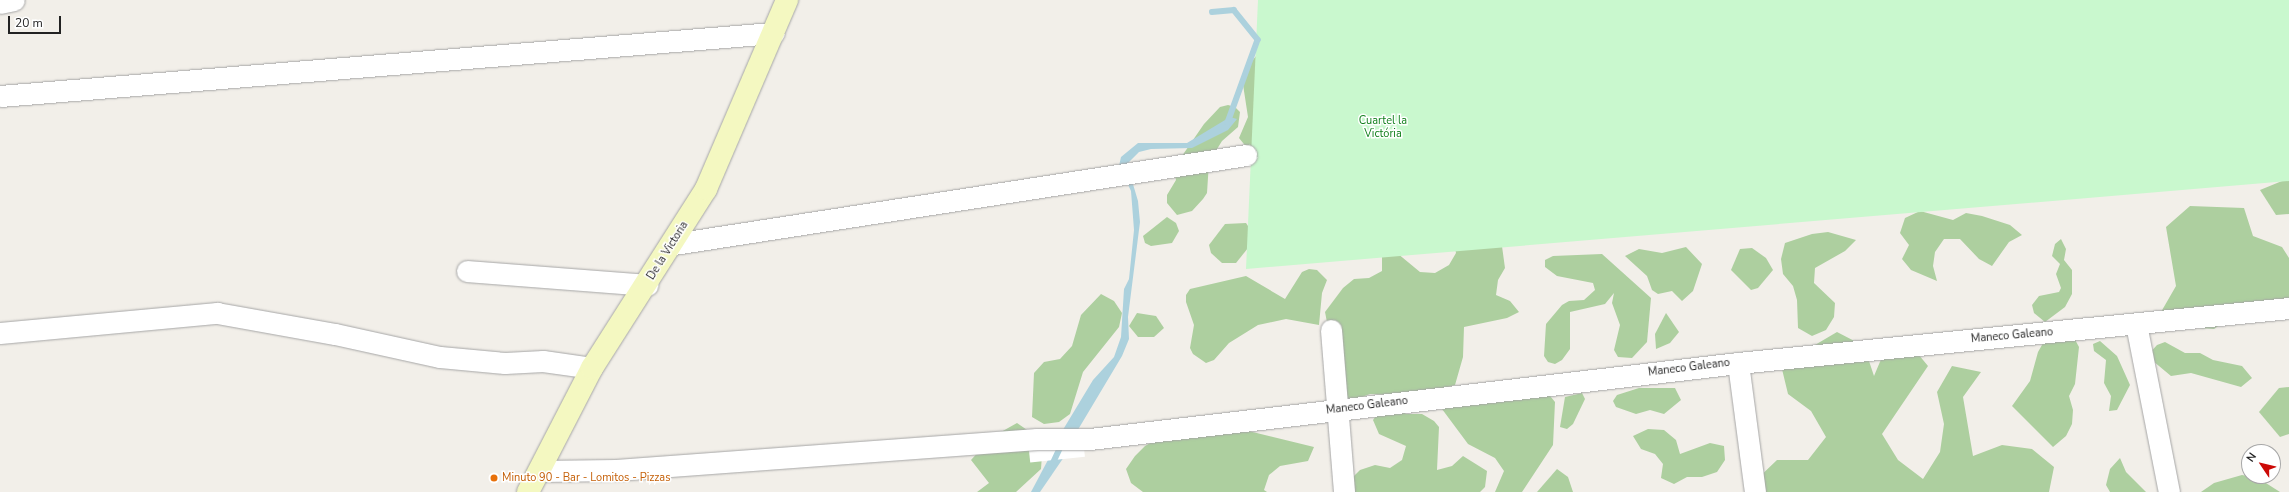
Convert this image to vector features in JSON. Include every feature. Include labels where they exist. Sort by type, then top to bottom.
[{"type":"main road","name":"De la Victoria","points":[[528,492],[592,368],[674,244],[706,189],[787,0]]},
{"type":"street","points":[[0,3],[14,0]]},
{"type":"street","points":[[0,96],[773,33]]},
{"type":"street","points":[[674,244],[1246,155]]},
{"type":"street","points":[[467,271],[647,285]]},
{"type":"street","name":"Maneco Galeano","points":[[540,471],[616,470],[1037,439],[1090,439],[1738,362],[2289,308]]},
{"type":"street","points":[[0,333],[217,313],[336,334],[440,357],[505,363],[543,361],[592,368]]},
{"type":"street","points":[[2136,324],[2169,492]]},
{"type":"street","points":[[1331,330],[1344,492]]},
{"type":"street","points":[[1738,362],[1755,492]]},
{"type":"green space","name":"Cuartel la Victória","points":[[1258,0],[2289,0],[2289,181],[1246,269]]},
{"type":"green space","points":[[1261,50],[1261,141],[1248,149],[1239,138],[1248,117],[1242,78],[1244,71]]},
{"type":"green space","points":[[1228,105],[1235,107],[1240,112],[1238,127],[1222,141],[1209,162],[1207,193],[1203,199],[1192,211],[1177,215],[1167,203],[1167,195],[1176,180],[1173,169],[1204,124],[1220,107]]},
{"type":"green space","points":[[2289,178],[2289,214],[2276,215],[2260,190]]},
{"type":"green space","points":[[2190,206],[2244,208],[2253,236],[2282,247],[2289,258],[2289,301],[2238,312],[2214,329],[2185,327],[2161,312],[2176,286],[2166,227]]},
{"type":"green space","points":[[1920,211],[1953,220],[1966,213],[1982,216],[2010,225],[2022,235],[2009,242],[1992,266],[1979,259],[1960,239],[1944,239],[1935,252],[1933,266],[1937,281],[1911,270],[1902,259],[1909,245],[1900,233],[1905,218]]},
{"type":"green space","points":[[1167,217],[1176,223],[1179,231],[1172,243],[1151,246],[1145,243],[1143,236]]},
{"type":"green space","points":[[1246,223],[1250,229],[1252,243],[1236,263],[1222,263],[1211,253],[1209,245],[1225,224]]},
{"type":"green space","points":[[1828,232],[1856,240],[1845,251],[1815,268],[1814,283],[1835,303],[1834,317],[1826,330],[1812,336],[1798,328],[1797,300],[1793,286],[1783,274],[1781,259],[1785,243],[1812,234]]},
{"type":"green space","points":[[1453,238],[1501,239],[1505,268],[1498,280],[1496,295],[1510,301],[1519,312],[1507,318],[1464,327],[1463,357],[1455,385],[1415,396],[1370,394],[1357,399],[1342,398],[1325,312],[1343,288],[1354,279],[1369,278],[1382,271],[1382,257],[1397,253],[1420,272],[1435,273],[1449,265],[1456,253]]},
{"type":"green space","points":[[2061,239],[2066,249],[2064,260],[2072,270],[2072,294],[2065,307],[2045,322],[2034,313],[2032,305],[2039,296],[2059,292],[2061,288],[2056,274],[2060,264],[2052,256],[2055,244]]},
{"type":"green space","points":[[1686,247],[1702,264],[1693,291],[1682,301],[1672,291],[1658,294],[1652,290],[1647,276],[1625,256],[1639,249],[1662,253]]},
{"type":"green space","points":[[1752,248],[1766,258],[1773,270],[1758,288],[1751,290],[1731,270],[1740,249]]},
{"type":"green space","points":[[1602,254],[1651,298],[1647,342],[1632,358],[1618,357],[1614,350],[1620,325],[1612,303],[1614,293],[1605,304],[1570,312],[1570,349],[1562,360],[1555,364],[1548,362],[1544,356],[1546,324],[1562,305],[1569,301],[1584,300],[1595,290],[1593,283],[1557,276],[1545,267],[1545,260],[1553,256]]},
{"type":"green space","points":[[1309,269],[1317,270],[1327,280],[1322,293],[1319,325],[1286,319],[1258,325],[1229,343],[1214,360],[1206,363],[1193,354],[1190,348],[1194,325],[1186,302],[1186,295],[1190,289],[1246,276],[1285,299],[1302,272]]},
{"type":"green space","points":[[1101,294],[1114,301],[1122,313],[1119,327],[1083,372],[1070,414],[1059,422],[1044,424],[1032,417],[1034,373],[1044,362],[1060,359],[1072,346],[1081,315]]},
{"type":"green space","points":[[1137,313],[1156,316],[1164,328],[1154,337],[1138,337],[1129,326]]},
{"type":"green space","points":[[1666,313],[1679,332],[1670,343],[1656,349],[1655,334]]},
{"type":"green space","points":[[1837,332],[1864,346],[1874,376],[1882,357],[1909,343],[1928,366],[1882,434],[1898,460],[1923,479],[1940,452],[1944,424],[1937,392],[1952,366],[1981,372],[1963,397],[1973,456],[2002,445],[2032,449],[2054,467],[2049,492],[1755,492],[1754,482],[1777,460],[1808,460],[1826,437],[1811,411],[1788,394],[1781,365]]},
{"type":"green space","points":[[2072,334],[2079,347],[2075,384],[2069,396],[2073,410],[2072,424],[2066,436],[2053,447],[2012,406],[2030,381],[2038,352],[2046,338]]},
{"type":"green space","points":[[2100,341],[2117,356],[2130,385],[2117,410],[2109,411],[2111,396],[2104,383],[2106,360],[2094,351],[2093,344]]},
{"type":"green space","points":[[2165,342],[2185,353],[2200,353],[2213,360],[2242,366],[2252,378],[2241,387],[2191,373],[2171,376],[2147,356],[2157,345]]},
{"type":"green space","points":[[2289,387],[2289,434],[2280,437],[2259,412],[2279,388]]},
{"type":"green space","points":[[1639,388],[1675,388],[1681,400],[1664,414],[1650,410],[1636,414],[1616,407],[1613,401],[1617,395]]},
{"type":"green space","points":[[1546,391],[1555,402],[1553,445],[1522,492],[1495,492],[1504,471],[1495,458],[1468,444],[1442,409],[1449,397]]},
{"type":"green space","points":[[1582,393],[1585,399],[1573,424],[1567,429],[1560,427],[1565,397]]},
{"type":"green space","points":[[1395,404],[1406,414],[1422,414],[1434,421],[1439,427],[1437,470],[1452,466],[1463,456],[1487,471],[1485,487],[1480,492],[1338,492],[1360,470],[1375,465],[1390,468],[1402,460],[1406,446],[1379,434],[1373,420],[1381,409]]},
{"type":"green space","points":[[1017,423],[1043,441],[1041,469],[1016,492],[977,492],[989,483],[971,460],[992,437]]},
{"type":"green space","points":[[1232,427],[1314,447],[1308,461],[1280,466],[1269,475],[1264,490],[1267,492],[1143,492],[1131,483],[1126,469],[1135,456],[1145,446],[1173,430]]},
{"type":"green space","points":[[1648,429],[1664,430],[1676,440],[1680,454],[1710,443],[1724,446],[1725,460],[1717,472],[1702,477],[1687,477],[1674,484],[1661,478],[1663,464],[1655,454],[1641,449],[1633,436]]},
{"type":"green space","points":[[2120,458],[2126,472],[2146,492],[2110,492],[2106,485],[2110,469]]},
{"type":"green space","points":[[1557,469],[1568,477],[1573,492],[1537,492]]},
{"type":"green space","points":[[2241,475],[2241,484],[2267,484],[2280,492],[2201,492],[2214,483]]},
{"type":"water","points":[[1230,117],[1237,119],[1228,130],[1192,148],[1151,149],[1139,152],[1127,164],[1138,201],[1140,222],[1128,317],[1129,339],[1122,356],[1076,433],[1061,433],[1093,380],[1114,357],[1121,337],[1124,289],[1129,279],[1134,230],[1131,191],[1119,166],[1121,157],[1138,143],[1187,143]]},
{"type":"water","points":[[1064,457],[1040,492],[1031,492],[1049,458]]},
{"type":"pier","points":[[1082,429],[1085,457],[1030,463],[1027,435]]},
{"type":"waterway","points":[[1212,12],[1234,10],[1258,40],[1228,123]]},
{"type":"waterway","points":[[1053,463],[1062,444]]},
{"type":"place","name":"Minuto 90 - Bar - Lomitos - Pizzas","points":[[494,478]]}]
